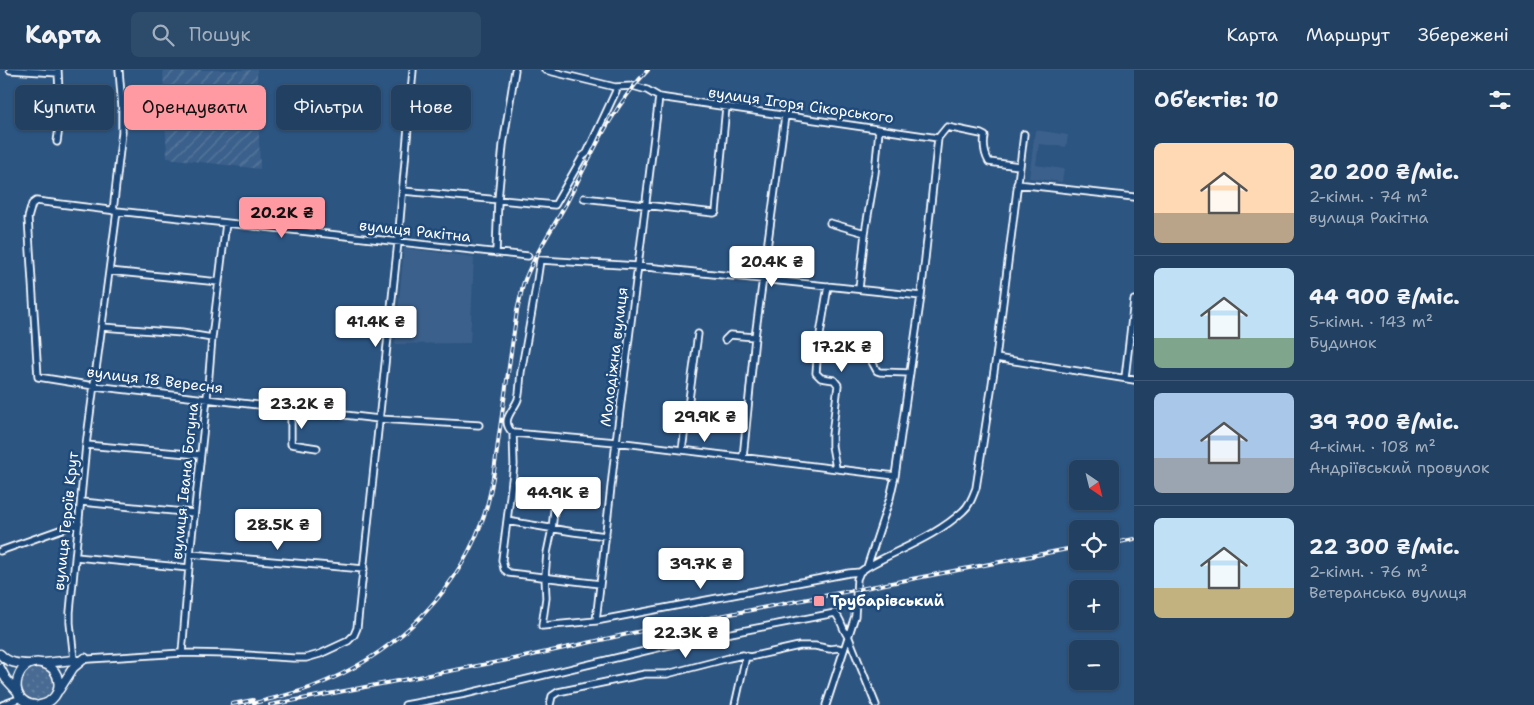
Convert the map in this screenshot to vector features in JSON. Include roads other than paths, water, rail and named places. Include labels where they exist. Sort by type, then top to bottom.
[{"type":"main road","points":[[0,654],[9,661],[18,664],[74,660]]},
{"type":"main road","points":[[40,705],[49,703],[73,668],[85,658]]},
{"type":"main road","points":[[43,663],[55,671],[58,677],[58,692]]},
{"type":"main road","points":[[19,695],[16,685],[17,678],[25,667],[31,664]]},
{"type":"main road","points":[[0,668],[19,695],[33,705]]},
{"type":"street","points":[[10,70],[58,72],[60,125],[57,142]]},
{"type":"street","name":"вулиця Героїв Крут","points":[[74,660],[70,623],[86,445],[109,271],[122,132],[119,70]]},
{"type":"street","points":[[74,660],[182,653],[306,658],[320,654],[348,641],[354,635],[357,628],[364,569],[414,70]]},
{"type":"street","points":[[496,253],[503,145],[515,70]]},
{"type":"street","name":"вулиця Ігоря Сікорського","points":[[545,70],[615,87],[633,86],[647,90],[659,97],[938,138]]},
{"type":"street","points":[[403,191],[555,205],[583,156],[587,153],[616,91],[615,87]]},
{"type":"street","name":"Молодіжна вулиця","points":[[596,621],[637,266],[659,97]]},
{"type":"street","points":[[584,198],[645,206],[716,212],[726,107]]},
{"type":"street","points":[[743,458],[755,337],[785,116]]},
{"type":"street","points":[[867,566],[890,498],[895,476],[921,296],[938,138],[947,127],[981,134],[985,136],[983,147],[989,162],[1020,166]]},
{"type":"street","points":[[859,290],[879,130]]},
{"type":"street","points":[[826,705],[855,616],[857,579],[860,572],[867,566],[922,539],[964,511],[976,488],[996,358],[1024,134]]},
{"type":"street","points":[[1018,184],[1134,198]]},
{"type":"street","name":"вулиця Ракітна","points":[[38,376],[28,218],[32,204],[36,201],[528,256]]},
{"type":"street","name":"вулиця Івана Богуна","points":[[182,653],[194,513],[226,223]]},
{"type":"street","points":[[830,223],[865,232]]},
{"type":"street","points":[[600,584],[509,573],[504,569],[502,560],[514,465],[512,433],[508,429],[507,422],[510,411],[518,398],[519,382],[532,317],[540,260],[637,266],[921,296]]},
{"type":"street","points":[[109,271],[219,282]]},
{"type":"street","points":[[828,286],[818,347],[816,373],[821,378],[834,380],[838,385],[832,435],[836,468]]},
{"type":"street","points":[[1125,378],[1134,300]]},
{"type":"street","points":[[102,327],[182,333],[212,338]]},
{"type":"street","points":[[725,340],[728,333],[755,337]]},
{"type":"street","points":[[682,450],[698,334]]},
{"type":"street","points":[[996,358],[1134,380]]},
{"type":"street","points":[[871,360],[877,371],[880,372],[910,373]]},
{"type":"street","name":"вулиця 18 Вересня","points":[[38,376],[94,386],[379,419],[478,425]]},
{"type":"street","points":[[291,408],[291,444],[317,448]]},
{"type":"street","points":[[512,433],[616,442],[895,476]]},
{"type":"street","points":[[86,445],[200,455]]},
{"type":"street","points":[[557,483],[552,529],[547,553],[546,598],[542,626],[596,621],[860,572]]},
{"type":"street","points":[[82,502],[194,513]]},
{"type":"street","points":[[507,521],[606,536]]},
{"type":"street","points":[[0,551],[79,523]]},
{"type":"street","points":[[190,554],[364,569]]},
{"type":"street","points":[[76,557],[189,568]]},
{"type":"street","points":[[405,705],[465,694],[674,644],[835,613],[839,617],[876,705]]},
{"type":"street","points":[[550,705],[552,696],[558,692],[645,674],[667,674],[743,655],[800,646],[844,650]]},
{"type":"street","points":[[735,705],[746,656]]},
{"type":"street","points":[[2,705],[19,695]]},
{"type":"railway","points":[[247,705],[312,687],[340,675],[392,643],[435,601],[469,552],[488,502],[517,311],[527,274],[623,100],[648,70]]},
{"type":"railway","points":[[1119,542],[1134,539]]},
{"type":"railway","points":[[270,705],[524,657],[637,632],[1069,549]]},
{"type":"railway","points":[[232,704],[253,700]]},
{"type":"place","name":"Трубарівський","points":[[819,601]]}]
